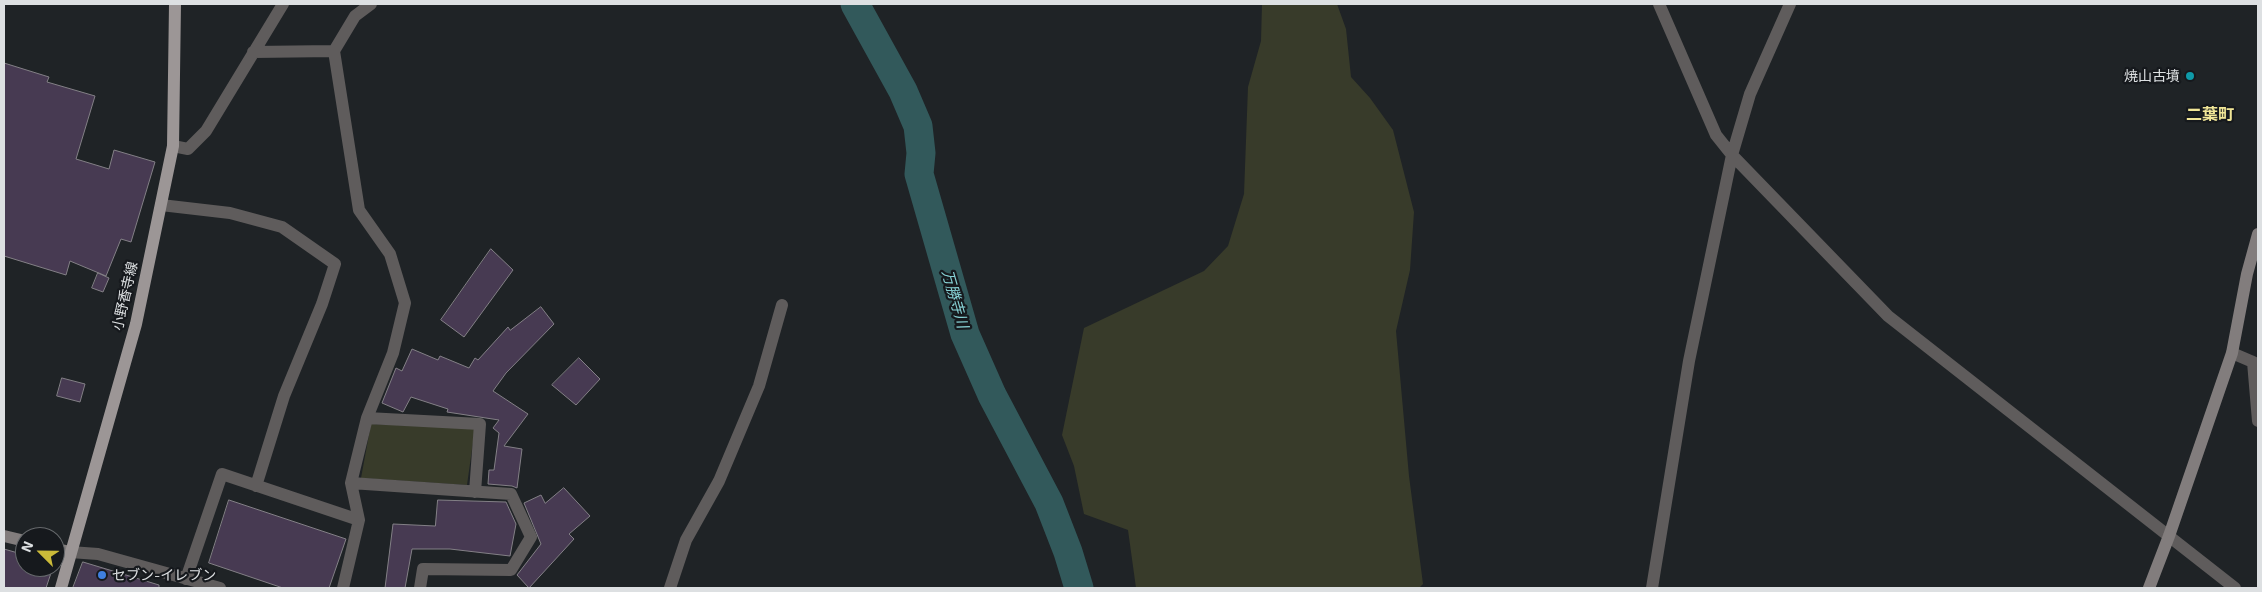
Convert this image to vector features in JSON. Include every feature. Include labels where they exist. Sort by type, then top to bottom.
[{"type":"main road","name":"小野香寺線","points":[[61,588],[136,324],[173,146],[175,4]]},
{"type":"street","points":[[173,146],[188,149],[206,131],[283,4]]},
{"type":"street","points":[[342,588],[359,520],[351,483],[367,418],[393,354],[405,303],[390,254],[359,210],[334,51],[355,16],[371,4]]},
{"type":"street","points":[[1659,4],[1716,135],[1732,155],[1888,316],[2064,457],[2235,588]]},
{"type":"street","points":[[1652,588],[1689,362],[1732,155],[1750,94],[1790,4]]},
{"type":"street","points":[[253,52],[334,51]]},
{"type":"street","points":[[160,205],[230,213],[282,227],[335,264],[322,304],[284,396],[256,486]]},
{"type":"street","points":[[2149,588],[2169,536],[2232,353],[2247,274],[2258,234]]},
{"type":"street","points":[[670,588],[686,540],[719,482],[756,394],[782,305]]},
{"type":"street","points":[[2232,353],[2253,362],[2258,421]]},
{"type":"street","points":[[367,418],[480,424],[475,492]]},
{"type":"street","points":[[186,578],[222,474],[359,520]]},
{"type":"street","points":[[351,483],[510,494],[532,537],[511,570],[423,569],[420,588]]},
{"type":"street","points":[[65,551],[98,554],[220,588]]},
{"type":"green space","points":[[1262,4],[1337,4],[1346,29],[1351,77],[1370,98],[1393,130],[1414,212],[1410,270],[1396,331],[1409,476],[1423,584],[1419,588],[1136,588],[1128,530],[1084,514],[1074,466],[1062,435],[1084,328],[1204,271],[1228,246],[1244,194],[1248,87],[1261,41]]},
{"type":"green space","points":[[371,424],[475,428],[467,485],[361,478]]},
{"type":"building","points":[[4,63],[49,77],[47,82],[95,96],[76,159],[109,169],[114,150],[155,162],[131,242],[121,239],[106,276],[70,261],[66,275],[4,256]]},
{"type":"building","points":[[491,249],[513,270],[464,337],[441,320]]},
{"type":"building","points":[[98,273],[109,278],[103,292],[92,288]]},
{"type":"building","points":[[541,307],[554,324],[506,373],[493,391],[528,414],[504,446],[522,449],[517,488],[488,484],[489,470],[494,470],[499,433],[493,428],[499,420],[447,412],[448,409],[411,397],[403,412],[382,403],[396,368],[402,371],[412,349],[438,360],[440,356],[469,368],[475,358],[478,360],[508,327],[510,330]]},
{"type":"building","points":[[579,358],[600,379],[576,405],[552,385]]},
{"type":"building","points":[[62,378],[85,384],[80,402],[57,396]]},
{"type":"building","points":[[564,488],[590,516],[569,534],[574,539],[529,588],[517,575],[541,544],[524,503],[541,495],[545,503]]},
{"type":"building","points":[[229,500],[346,539],[329,588],[283,588],[209,563]]},
{"type":"building","points":[[438,500],[506,502],[516,524],[510,556],[450,549],[412,549],[405,588],[385,588],[393,524],[435,526]]},
{"type":"building","points":[[4,549],[15,552],[15,577],[50,577],[46,588],[4,588]]},
{"type":"building","name":"セブン-イレブン","points":[[83,562],[159,585],[159,588],[73,588]]},
{"type":"waterway","name":"万勝寺川","points":[[855,4],[903,91],[918,126],[921,153],[919,174],[965,334],[992,395],[1049,503],[1068,552],[1079,588]]},
{"type":"place","name":"焼山古墳","points":[[2190,76]]},
{"type":"place","name":"セブン-イレブン","points":[[102,575]]},
{"type":"district","name":"二葉町","points":[[2210,115]]}]
